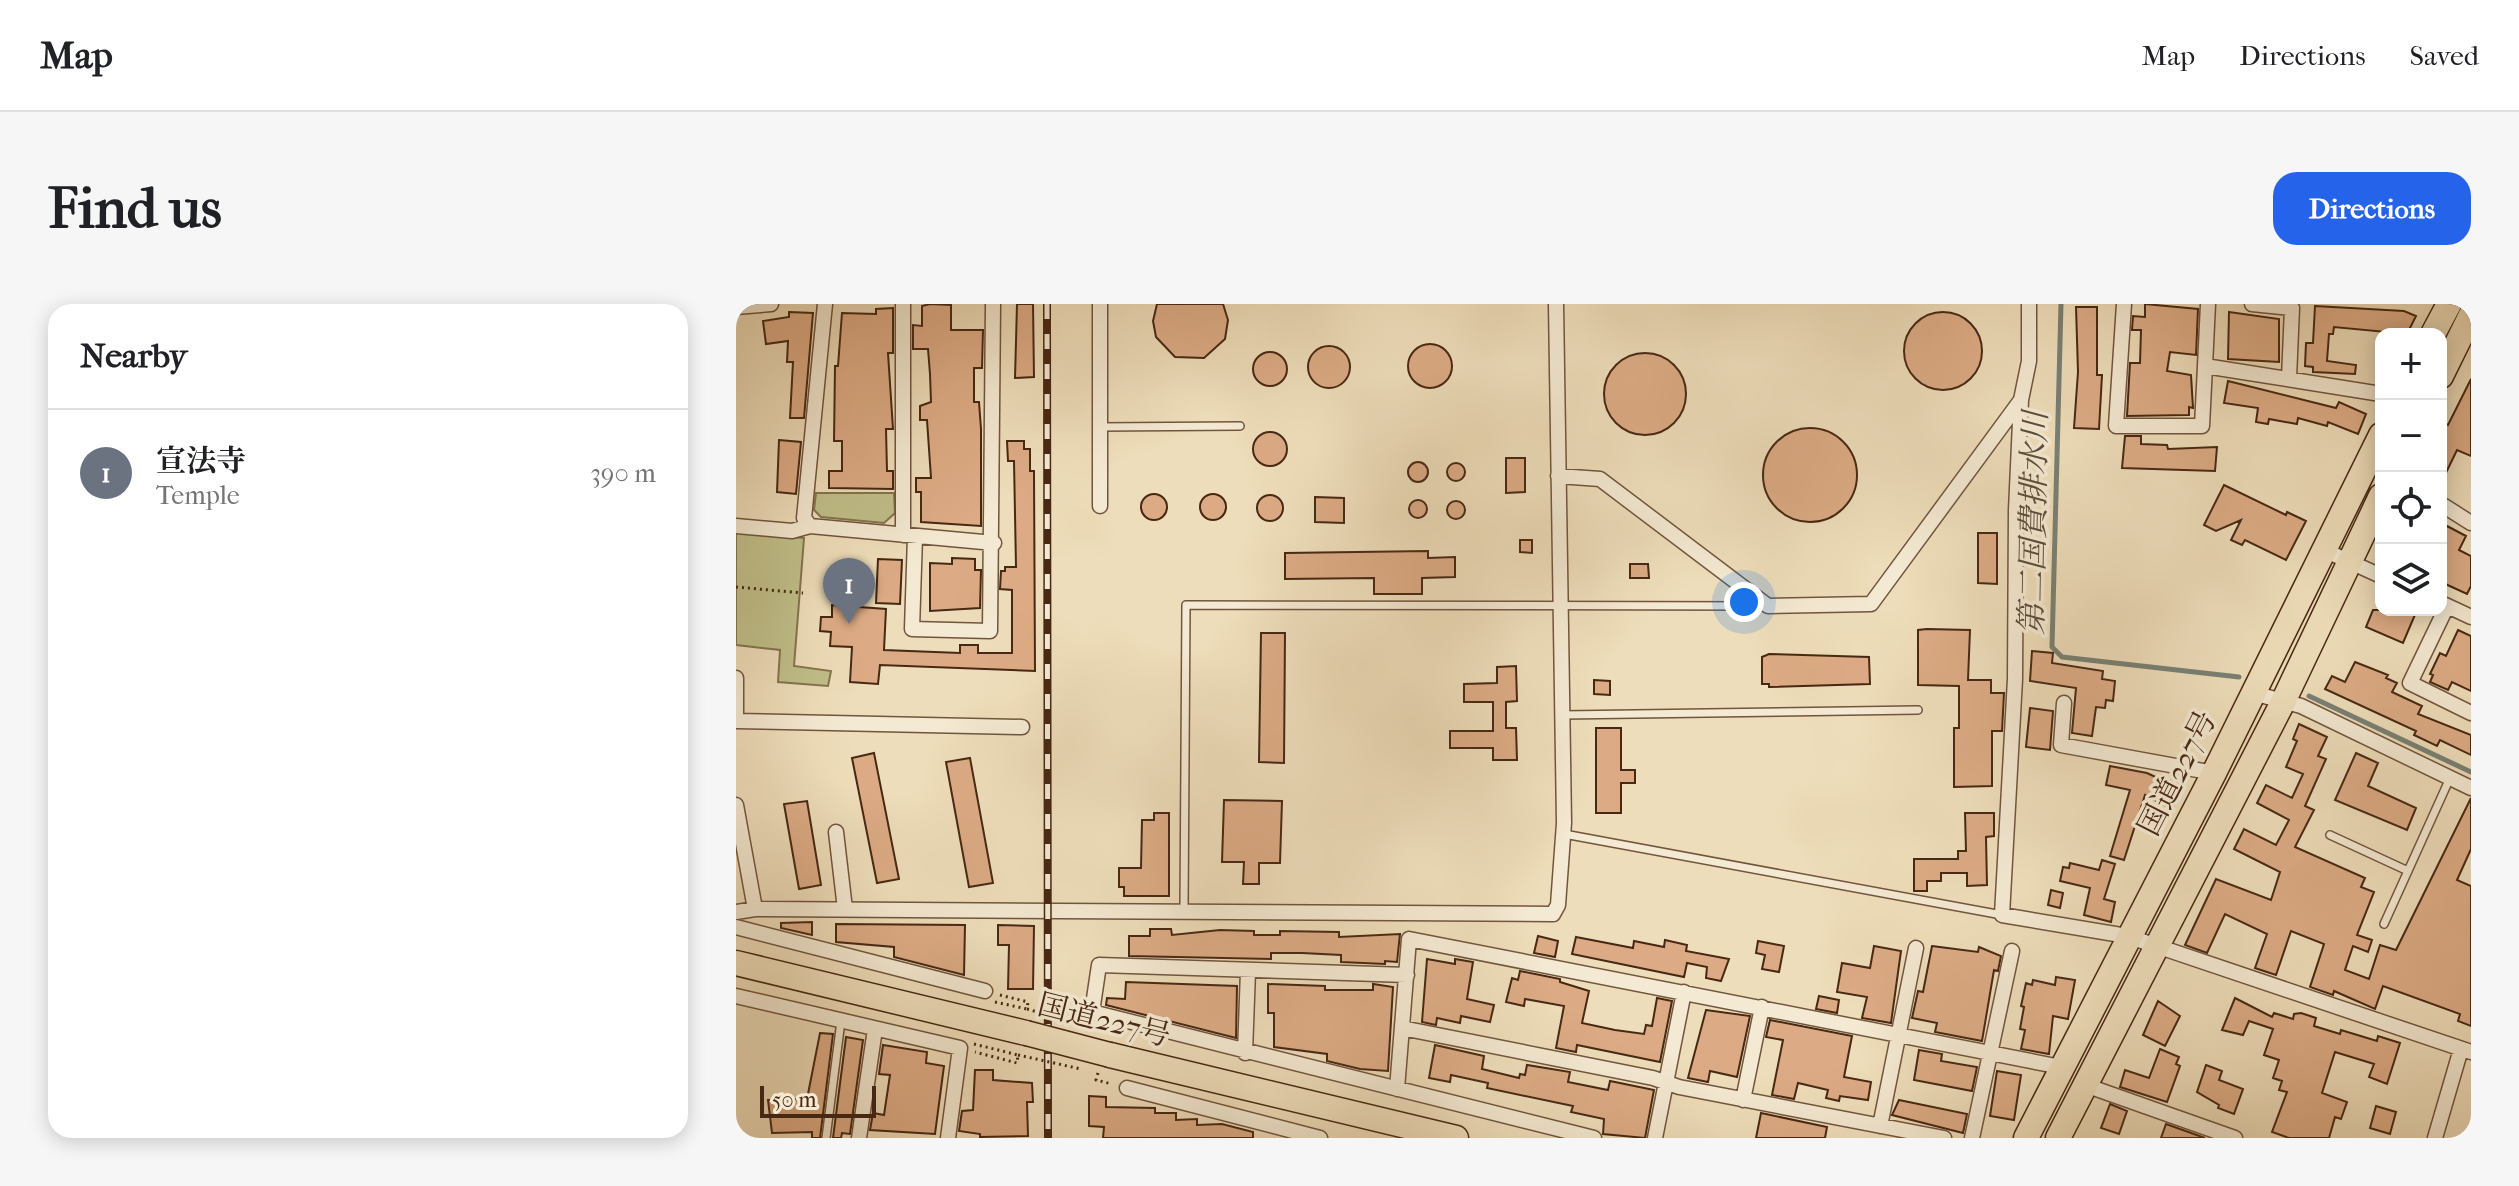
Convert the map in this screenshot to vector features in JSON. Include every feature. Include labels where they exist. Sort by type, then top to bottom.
[{"type":"highway","points":[[2436,328],[2449,304]]},
{"type":"highway","points":[[2447,364],[2471,315]]},
{"type":"highway","name":"国道227号","points":[[2026,1138],[2127,936],[2214,773],[2375,447]]},
{"type":"highway","name":"国道227号","points":[[2058,1138],[2283,702],[2375,508]]},
{"type":"highway","name":"国道227号","points":[[736,963],[1456,1138]]},
{"type":"street","points":[[736,307],[771,304]]},
{"type":"street","points":[[810,526],[804,518],[825,304]]},
{"type":"street","points":[[903,304],[912,629],[990,631],[994,543],[993,304]]},
{"type":"street","points":[[1100,304],[1100,506]]},
{"type":"street","points":[[736,912],[755,909],[1184,909],[1553,914],[1558,905],[1564,834],[1556,304]]},
{"type":"street","points":[[2029,304],[2029,361],[2021,400],[2015,679],[2002,915],[2127,936],[2466,1051],[2435,1138]]},
{"type":"street","points":[[2124,304],[2116,426],[2202,426],[2208,304]]},
{"type":"street","points":[[2252,304],[2292,308],[2289,378]]},
{"type":"street","points":[[2205,366],[2375,393]]},
{"type":"street","points":[[1558,476],[1600,479],[1768,606],[1871,604],[2021,400]]},
{"type":"street","points":[[2447,508],[2471,523]]},
{"type":"street","points":[[736,526],[792,531],[810,526],[994,543]]},
{"type":"street","points":[[2324,550],[2375,573]]},
{"type":"street","points":[[2447,605],[2471,617]]},
{"type":"street","points":[[2439,616],[2410,683],[2471,713]]},
{"type":"street","points":[[736,678],[736,714]]},
{"type":"street","points":[[2253,693],[2301,706],[2471,788]]},
{"type":"street","points":[[2064,703],[2061,745],[2214,773]]},
{"type":"street","points":[[736,721],[1022,727]]},
{"type":"street","points":[[736,805],[755,909]]},
{"type":"street","points":[[836,832],[845,909]]},
{"type":"street","points":[[736,927],[985,991]]},
{"type":"street","points":[[1397,1089],[1409,939],[2061,1067]]},
{"type":"street","points":[[1880,1126],[1916,948]]},
{"type":"street","points":[[1972,1138],[2012,951]]},
{"type":"street","points":[[1407,975],[1099,965],[1092,1012],[1245,1053],[1594,1138]]},
{"type":"street","points":[[1245,1053],[1248,971]]},
{"type":"street","points":[[1655,1138],[1684,992]]},
{"type":"street","points":[[736,996],[960,1048],[948,1138]]},
{"type":"street","points":[[1743,1100],[1762,1007]]},
{"type":"street","points":[[1402,1028],[1743,1100],[1944,1138]]},
{"type":"street","points":[[859,1138],[875,1029]]},
{"type":"street","points":[[2085,1085],[2235,1138]]},
{"type":"street","points":[[1127,1088],[1300,1136],[1320,1138]]},
{"type":"lane","points":[[1100,427],[1240,426]]},
{"type":"lane","points":[[1184,909],[1186,605],[1562,603],[1768,606]]},
{"type":"lane","points":[[1563,715],[1918,710]]},
{"type":"lane","points":[[2384,924],[2450,778]]},
{"type":"lane","points":[[1564,834],[2002,915]]},
{"type":"lane","points":[[2330,835],[2408,871]]},
{"type":"lane","points":[[826,1138],[841,1021]]},
{"type":"path","points":[[736,587],[803,593]]},
{"type":"path","points":[[960,1048],[1017,1063],[1028,1002],[985,991]]},
{"type":"path","points":[[1024,1032],[1105,1053]]},
{"type":"path","points":[[1024,1032],[1105,1053]]},
{"type":"path","points":[[1105,1053],[1096,1080],[1127,1088]]},
{"type":"shaded area","points":[[816,493],[894,493],[895,513],[884,523],[821,517],[814,510]]},
{"type":"shaded area","points":[[736,532],[804,538],[794,666],[831,671],[828,686],[778,682],[780,650],[736,645]]},
{"type":"building","points":[[1017,304],[1033,304],[1034,377],[1015,378]]},
{"type":"building","points":[[1157,304],[1223,304],[1228,320],[1225,339],[1204,358],[1175,357],[1156,337],[1153,321]]},
{"type":"building","points":[[2145,304],[2198,309],[2196,355],[2170,352],[2167,371],[2191,375],[2193,408],[2189,407],[2189,415],[2127,416],[2130,363],[2140,363],[2141,330],[2132,330],[2133,316],[2145,317]]},
{"type":"building","points":[[951,305],[951,330],[983,330],[982,368],[974,368],[974,402],[979,402],[981,429],[981,526],[921,522],[921,492],[916,492],[916,478],[931,478],[927,420],[920,420],[920,406],[931,402],[930,374],[928,349],[913,349],[913,325],[922,326],[922,306]]},
{"type":"building","points":[[2315,306],[2404,311],[2416,316],[2410,328],[2375,328],[2375,331],[2334,327],[2333,334],[2329,334],[2327,361],[2356,365],[2355,374],[2313,372],[2313,367],[2305,366],[2306,343],[2313,343]]},
{"type":"building","points":[[2076,307],[2097,307],[2097,375],[2102,375],[2099,429],[2074,428],[2078,372]]},
{"type":"building","points":[[893,308],[893,353],[888,353],[893,429],[886,429],[887,471],[893,471],[893,489],[829,488],[829,471],[842,471],[842,441],[834,441],[835,366],[838,366],[842,313],[876,314],[876,309]]},
{"type":"building","points":[[789,312],[813,313],[804,418],[790,418],[793,362],[787,362],[788,341],[766,344],[763,321],[789,317]]},
{"type":"building","points":[[1943,312],[1958,315],[1970,324],[1979,336],[1982,351],[1979,366],[1970,378],[1958,387],[1943,390],[1928,387],[1916,378],[1907,366],[1904,351],[1907,336],[1916,324],[1928,315]]},
{"type":"building","points":[[2229,312],[2279,319],[2279,362],[2228,359]]},
{"type":"building","points":[[1430,344],[1446,350],[1452,366],[1446,382],[1430,388],[1414,382],[1408,366],[1414,350]]},
{"type":"building","points":[[1329,346],[1344,352],[1350,367],[1344,382],[1329,388],[1314,382],[1308,367],[1314,352]]},
{"type":"building","points":[[1270,352],[1282,357],[1287,369],[1282,381],[1270,386],[1258,381],[1253,369],[1258,357]]},
{"type":"building","points":[[1637,353],[1653,353],[1668,360],[1679,371],[1686,394],[1683,410],[1674,423],[1653,435],[1637,435],[1622,428],[1611,417],[1604,402],[1604,386],[1611,371],[1622,360]]},
{"type":"building","points":[[2471,379],[2471,456],[2457,450],[2447,471],[2448,425]]},
{"type":"building","points":[[2228,381],[2336,408],[2339,402],[2366,414],[2358,434],[2328,422],[2327,426],[2298,418],[2297,424],[2269,419],[2268,424],[2256,422],[2258,408],[2224,403]]},
{"type":"building","points":[[1810,428],[1828,432],[1843,442],[1853,457],[1857,475],[1853,493],[1843,508],[1828,518],[1810,522],[1792,518],[1777,508],[1767,493],[1763,475],[1767,457],[1777,442],[1792,432]]},
{"type":"building","points":[[1270,432],[1282,437],[1287,449],[1282,461],[1270,466],[1258,461],[1253,449],[1258,437]]},
{"type":"building","points":[[2125,436],[2141,436],[2141,444],[2167,445],[2168,449],[2217,447],[2215,471],[2122,468]]},
{"type":"building","points":[[779,440],[801,442],[796,494],[777,492]]},
{"type":"building","points":[[1007,441],[1024,441],[1024,449],[1030,449],[1030,471],[1034,471],[1035,671],[880,665],[878,684],[850,682],[852,647],[830,646],[831,632],[820,631],[821,617],[832,617],[832,605],[886,609],[884,650],[960,653],[960,645],[978,645],[978,653],[1012,653],[1012,590],[1000,589],[1001,571],[1005,571],[1005,567],[1016,567],[1014,461],[1008,461]]},
{"type":"building","points":[[1506,458],[1525,458],[1525,492],[1506,493]]},
{"type":"building","points":[[1418,462],[1425,465],[1428,472],[1425,479],[1418,482],[1411,479],[1408,472],[1411,465]]},
{"type":"building","points":[[1452,463],[1460,463],[1465,472],[1463,479],[1452,481],[1447,476],[1447,468]]},
{"type":"building","points":[[2224,485],[2286,515],[2287,512],[2306,521],[2286,560],[2245,540],[2242,545],[2231,540],[2241,520],[2216,531],[2204,525]]},
{"type":"building","points":[[1154,494],[1163,498],[1167,507],[1163,516],[1154,520],[1145,516],[1141,507],[1145,498]]},
{"type":"building","points":[[1213,494],[1222,498],[1226,507],[1222,516],[1213,520],[1204,516],[1200,507],[1204,498]]},
{"type":"building","points":[[1270,495],[1279,499],[1283,508],[1279,517],[1270,521],[1261,517],[1257,508],[1261,499]]},
{"type":"building","points":[[1315,497],[1344,498],[1344,523],[1315,522]]},
{"type":"building","points":[[1414,500],[1422,500],[1427,509],[1425,516],[1414,518],[1409,513],[1409,505]]},
{"type":"building","points":[[1456,501],[1465,510],[1456,519],[1447,510]]},
{"type":"building","points":[[2447,526],[2466,536],[2459,550],[2471,556],[2471,586],[2467,594],[2447,585]]},
{"type":"building","points":[[1978,533],[1997,533],[1997,584],[1978,583]]},
{"type":"building","points":[[1520,540],[1532,540],[1532,553],[1520,552]]},
{"type":"building","points":[[1428,551],[1428,558],[1455,557],[1455,577],[1422,578],[1422,594],[1374,594],[1374,578],[1285,579],[1285,553]]},
{"type":"building","points":[[952,558],[975,559],[975,570],[981,570],[980,608],[930,611],[930,563],[952,564]]},
{"type":"building","points":[[878,559],[902,560],[900,604],[876,603]]},
{"type":"building","points":[[1630,564],[1648,564],[1649,578],[1630,578]]},
{"type":"building","points":[[2373,610],[2375,616],[2414,616],[2403,643],[2366,627]]},
{"type":"building","points":[[1918,630],[1970,630],[1968,680],[1991,680],[1991,693],[2004,693],[2002,731],[1992,731],[1992,786],[1954,787],[1954,728],[1959,728],[1959,686],[1918,685]]},
{"type":"building","points":[[2458,630],[2471,636],[2471,691],[2452,682],[2448,690],[2430,682],[2433,675],[2430,674],[2440,653],[2446,656]]},
{"type":"building","points":[[1261,633],[1285,633],[1284,763],[1259,762]]},
{"type":"building","points":[[2032,651],[2053,653],[2052,663],[2103,671],[2102,679],[2115,681],[2113,701],[2106,700],[2105,708],[2096,707],[2092,736],[2072,733],[2076,688],[2030,681]]},
{"type":"building","points":[[1769,654],[1869,657],[1870,684],[1769,687],[1769,684],[1762,684],[1762,657]]},
{"type":"building","points":[[2355,662],[2388,675],[2386,678],[2397,683],[2392,692],[2422,706],[2418,714],[2471,735],[2471,755],[2440,740],[2437,746],[2414,735],[2416,731],[2325,689],[2332,676],[2345,682]]},
{"type":"building","points":[[1516,666],[1517,701],[1506,702],[1506,728],[1516,728],[1517,760],[1493,760],[1493,748],[1450,748],[1450,731],[1493,731],[1493,702],[1464,702],[1464,684],[1497,683],[1497,667]]},
{"type":"building","points":[[1594,680],[1610,681],[1610,695],[1594,694]]},
{"type":"building","points":[[2030,708],[2053,711],[2050,750],[2026,747]]},
{"type":"building","points":[[2299,724],[2327,737],[2318,756],[2326,759],[2305,806],[2314,810],[2295,847],[2365,878],[2361,887],[2374,892],[2357,935],[2372,940],[2368,952],[2353,946],[2345,970],[2369,979],[2380,945],[2396,950],[2471,798],[2471,849],[2457,880],[2471,886],[2471,1026],[2458,1021],[2460,1014],[2383,986],[2375,1009],[2334,991],[2333,995],[2310,987],[2324,944],[2291,931],[2276,975],[2255,968],[2267,934],[2225,914],[2207,953],[2185,945],[2216,879],[2271,900],[2280,872],[2234,849],[2244,829],[2276,845],[2289,820],[2257,803],[2266,785],[2292,798],[2303,774],[2286,767],[2297,741],[2293,739]]},
{"type":"building","points":[[1596,728],[1621,728],[1621,770],[1635,770],[1635,783],[1621,783],[1621,813],[1596,813]]},
{"type":"building","points":[[874,753],[899,879],[877,883],[852,758]]},
{"type":"building","points":[[2356,753],[2378,763],[2368,786],[2416,808],[2407,830],[2335,800]]},
{"type":"building","points":[[970,758],[993,883],[969,887],[946,762]]},
{"type":"building","points":[[2110,766],[2147,773],[2160,779],[2161,776],[2182,786],[2172,809],[2145,795],[2124,860],[2110,856],[2130,790],[2106,785]]},
{"type":"building","points":[[1224,800],[1282,801],[1280,863],[1259,863],[1259,884],[1243,884],[1244,862],[1222,862]]},
{"type":"building","points":[[807,801],[821,885],[799,889],[784,804]]},
{"type":"building","points":[[1154,813],[1169,813],[1169,896],[1124,896],[1124,887],[1119,887],[1119,868],[1141,868],[1142,820],[1154,820]]},
{"type":"building","points":[[1965,813],[1994,813],[1994,836],[1986,837],[1987,885],[1967,886],[1967,873],[1941,873],[1941,881],[1927,881],[1927,891],[1914,891],[1914,859],[1958,859],[1958,851],[1966,851]]},
{"type":"building","points":[[2102,860],[2115,864],[2104,899],[2115,902],[2111,922],[2084,915],[2090,888],[2060,881],[2063,867],[2069,868],[2070,863],[2099,870]]},
{"type":"building","points":[[2051,890],[2063,893],[2060,908],[2048,905]]},
{"type":"building","points":[[812,922],[812,935],[781,928],[781,923]]},
{"type":"building","points":[[836,924],[965,925],[964,975],[894,957],[894,947],[836,942]]},
{"type":"building","points":[[998,925],[1034,926],[1033,989],[1008,989],[1009,945],[998,945]]},
{"type":"building","points":[[1150,929],[1171,929],[1172,935],[1220,930],[1254,931],[1254,935],[1280,935],[1280,931],[1339,932],[1339,937],[1400,934],[1397,962],[1385,961],[1385,964],[1341,962],[1341,955],[1302,953],[1271,953],[1271,959],[1129,956],[1129,936],[1150,936]]},
{"type":"building","points":[[1538,936],[1558,941],[1555,957],[1534,953]]},
{"type":"building","points":[[1576,937],[1633,948],[1634,941],[1664,947],[1665,940],[1687,945],[1686,951],[1729,959],[1721,981],[1706,978],[1707,967],[1687,963],[1684,977],[1572,954]]},
{"type":"building","points":[[1758,941],[1784,946],[1779,972],[1762,969],[1765,955],[1756,953]]},
{"type":"building","points":[[1874,946],[1901,951],[1891,1023],[1862,1018],[1867,997],[1837,992],[1842,963],[1870,968]]},
{"type":"building","points":[[1932,946],[1978,952],[1979,947],[2001,956],[1998,971],[1994,970],[1982,1041],[1935,1032],[1937,1023],[1912,1018],[1918,991],[1923,992]]},
{"type":"building","points":[[1427,959],[1455,964],[1455,959],[1473,962],[1467,999],[1494,1005],[1490,1022],[1461,1016],[1460,1023],[1437,1018],[1436,1025],[1422,1022]]},
{"type":"building","points":[[1520,971],[1560,979],[1560,982],[1589,991],[1582,1023],[1615,1030],[1644,1034],[1646,1025],[1652,1026],[1657,998],[1672,1001],[1660,1062],[1577,1045],[1576,1052],[1556,1048],[1564,1006],[1525,999],[1524,1006],[1506,1002],[1512,978],[1518,980]]},
{"type":"building","points":[[2056,977],[2075,980],[2068,1019],[2053,1016],[2049,1054],[2021,1049],[2025,1030],[2020,1029],[2024,1007],[2021,1006],[2026,983],[2032,985],[2033,980],[2055,985]]},
{"type":"building","points":[[1126,982],[1237,986],[1236,1038],[1106,1005],[1107,998],[1125,999]]},
{"type":"building","points":[[1268,984],[1325,986],[1325,990],[1373,990],[1373,984],[1393,987],[1388,1071],[1360,1069],[1327,1061],[1327,1054],[1274,1047],[1274,1013],[1268,1013]]},
{"type":"building","points":[[1819,996],[1839,1000],[1837,1013],[1816,1009]]},
{"type":"building","points":[[2235,998],[2272,1017],[2274,1013],[2293,1019],[2294,1014],[2301,1013],[2316,1018],[2314,1026],[2340,1034],[2341,1030],[2377,1041],[2378,1036],[2400,1043],[2387,1084],[2369,1077],[2374,1064],[2335,1052],[2322,1093],[2347,1102],[2341,1119],[2335,1117],[2329,1138],[2289,1138],[2272,1132],[2287,1092],[2279,1090],[2282,1081],[2273,1078],[2279,1060],[2264,1055],[2273,1029],[2249,1021],[2243,1035],[2222,1030]]},
{"type":"building","points":[[2158,1001],[2180,1016],[2165,1046],[2143,1035]]},
{"type":"building","points":[[1706,1010],[1750,1016],[1737,1077],[1710,1071],[1708,1082],[1688,1078]]},
{"type":"building","points":[[1770,1020],[1852,1036],[1844,1077],[1871,1082],[1868,1100],[1840,1096],[1839,1101],[1826,1098],[1828,1090],[1798,1083],[1794,1099],[1772,1095],[1783,1040],[1766,1037]]},
{"type":"building","points":[[820,1033],[833,1034],[820,1138],[812,1138],[812,1132],[772,1133],[768,1100],[807,1099]]},
{"type":"building","points":[[846,1037],[863,1040],[850,1134],[842,1133],[841,1138],[833,1138]]},
{"type":"building","points":[[883,1045],[927,1052],[926,1063],[944,1066],[935,1134],[870,1130],[873,1113],[884,1115],[890,1075],[879,1074]]},
{"type":"building","points":[[1435,1045],[1484,1056],[1482,1069],[1519,1078],[1520,1074],[1525,1075],[1527,1065],[1570,1072],[1568,1082],[1608,1090],[1610,1081],[1654,1090],[1645,1138],[1603,1134],[1604,1119],[1571,1112],[1573,1106],[1487,1088],[1488,1083],[1451,1075],[1450,1082],[1429,1078]]},
{"type":"building","points":[[2160,1049],[2179,1057],[2176,1064],[2180,1066],[2167,1102],[2120,1087],[2125,1070],[2149,1078]]},
{"type":"building","points":[[1919,1050],[1942,1054],[1941,1061],[1977,1067],[1972,1091],[1914,1080]]},
{"type":"building","points":[[2206,1065],[2222,1071],[2219,1080],[2243,1089],[2234,1114],[2218,1108],[2219,1105],[2197,1092]]},
{"type":"building","points":[[975,1070],[993,1070],[993,1080],[1032,1083],[1033,1102],[1027,1102],[1028,1136],[980,1137],[980,1134],[959,1131],[962,1111],[973,1110]]},
{"type":"building","points":[[1997,1071],[2021,1075],[2014,1120],[1990,1116]]},
{"type":"building","points":[[1089,1096],[1106,1097],[1106,1107],[1155,1108],[1155,1113],[1176,1113],[1176,1120],[1197,1119],[1197,1125],[1222,1124],[1253,1132],[1253,1138],[1103,1138],[1104,1127],[1089,1126]]},
{"type":"building","points":[[1899,1100],[1967,1114],[1963,1133],[1892,1115]]},
{"type":"building","points":[[2110,1104],[2127,1111],[2119,1134],[2101,1128]]},
{"type":"building","points":[[2376,1106],[2396,1112],[2390,1134],[2370,1128]]},
{"type":"building","points":[[1761,1113],[1827,1127],[1825,1138],[1756,1138]]},
{"type":"building","points":[[2166,1124],[2205,1138],[2161,1138]]},
{"type":"waterway","name":"第二国費排水川","points":[[2061,304],[2052,647],[2062,657],[2239,677]]},
{"type":"waterway","name":"第二国費排水川","points":[[2309,696],[2471,772]]},
{"type":"railway","points":[[1047,304],[1048,1138]]},
{"type":"place","name":"宣法寺","points":[[849,624]]}]
